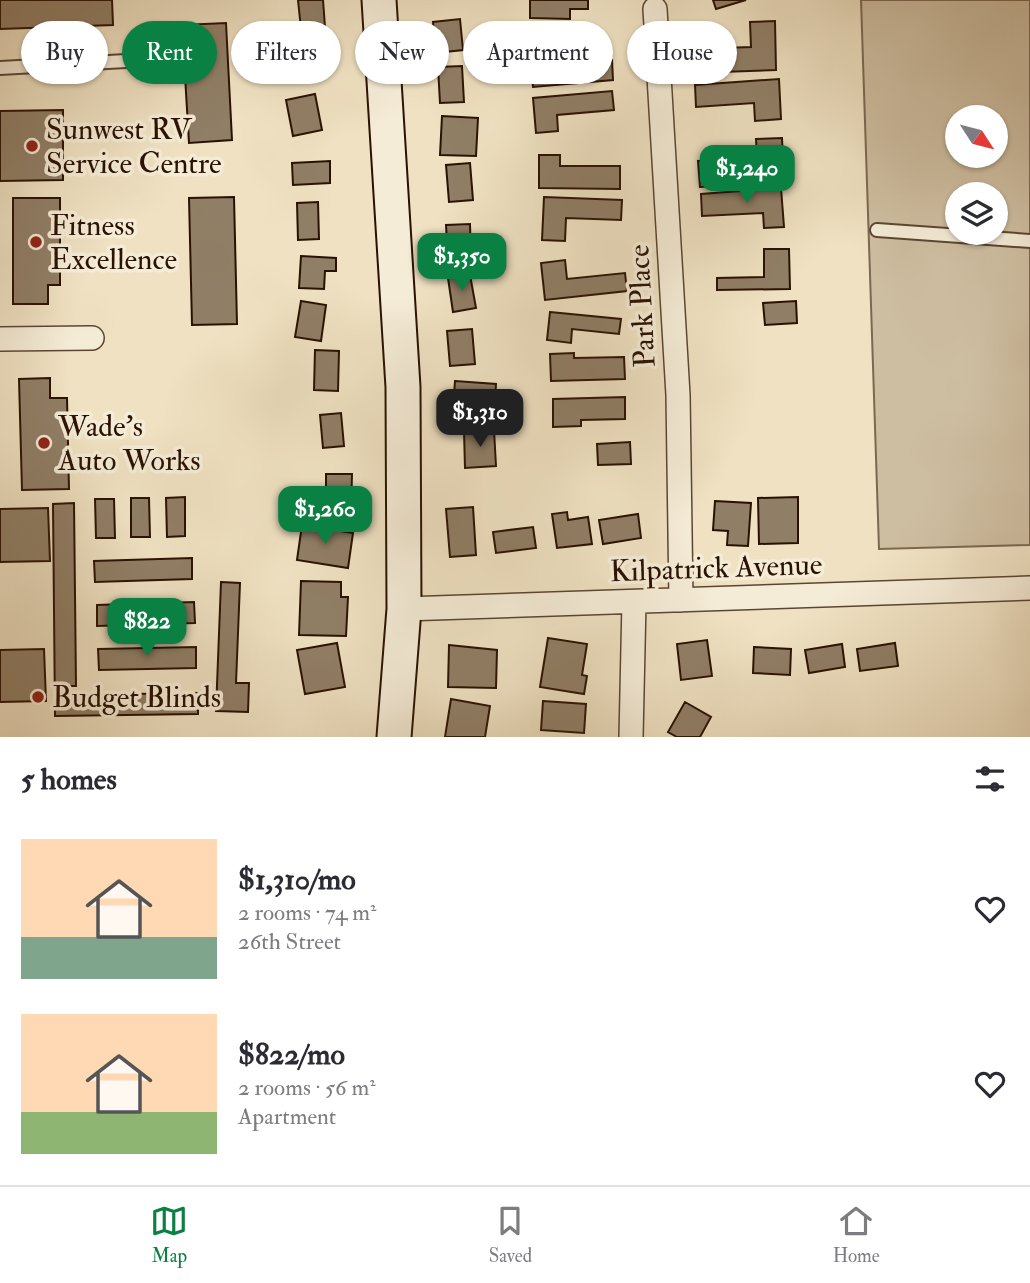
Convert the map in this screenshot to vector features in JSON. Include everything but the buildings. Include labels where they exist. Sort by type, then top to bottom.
[{"type":"street","points":[[379,0],[403,387],[404,609],[394,737]]},
{"type":"street","name":"Park Place","points":[[655,9],[678,395],[681,600]]},
{"type":"street","points":[[0,339],[92,338]]},
{"type":"street","name":"Kilpatrick Avenue","points":[[404,609],[1030,588]]},
{"type":"street","points":[[631,737],[634,602]]},
{"type":"lane","points":[[0,68],[122,61]]},
{"type":"lane","points":[[877,230],[1030,241]]},
{"type":"shaded area","points":[[861,0],[1030,0],[1030,545],[879,549]]},
{"type":"place","name":"Sunwest RV Service Centre","points":[[32,146]]},
{"type":"place","name":"Fitness Excellence","points":[[36,242]]},
{"type":"place","name":"Wade's Auto Works","points":[[44,443]]},
{"type":"place","name":"Budget Blinds","points":[[38,697]]}]
